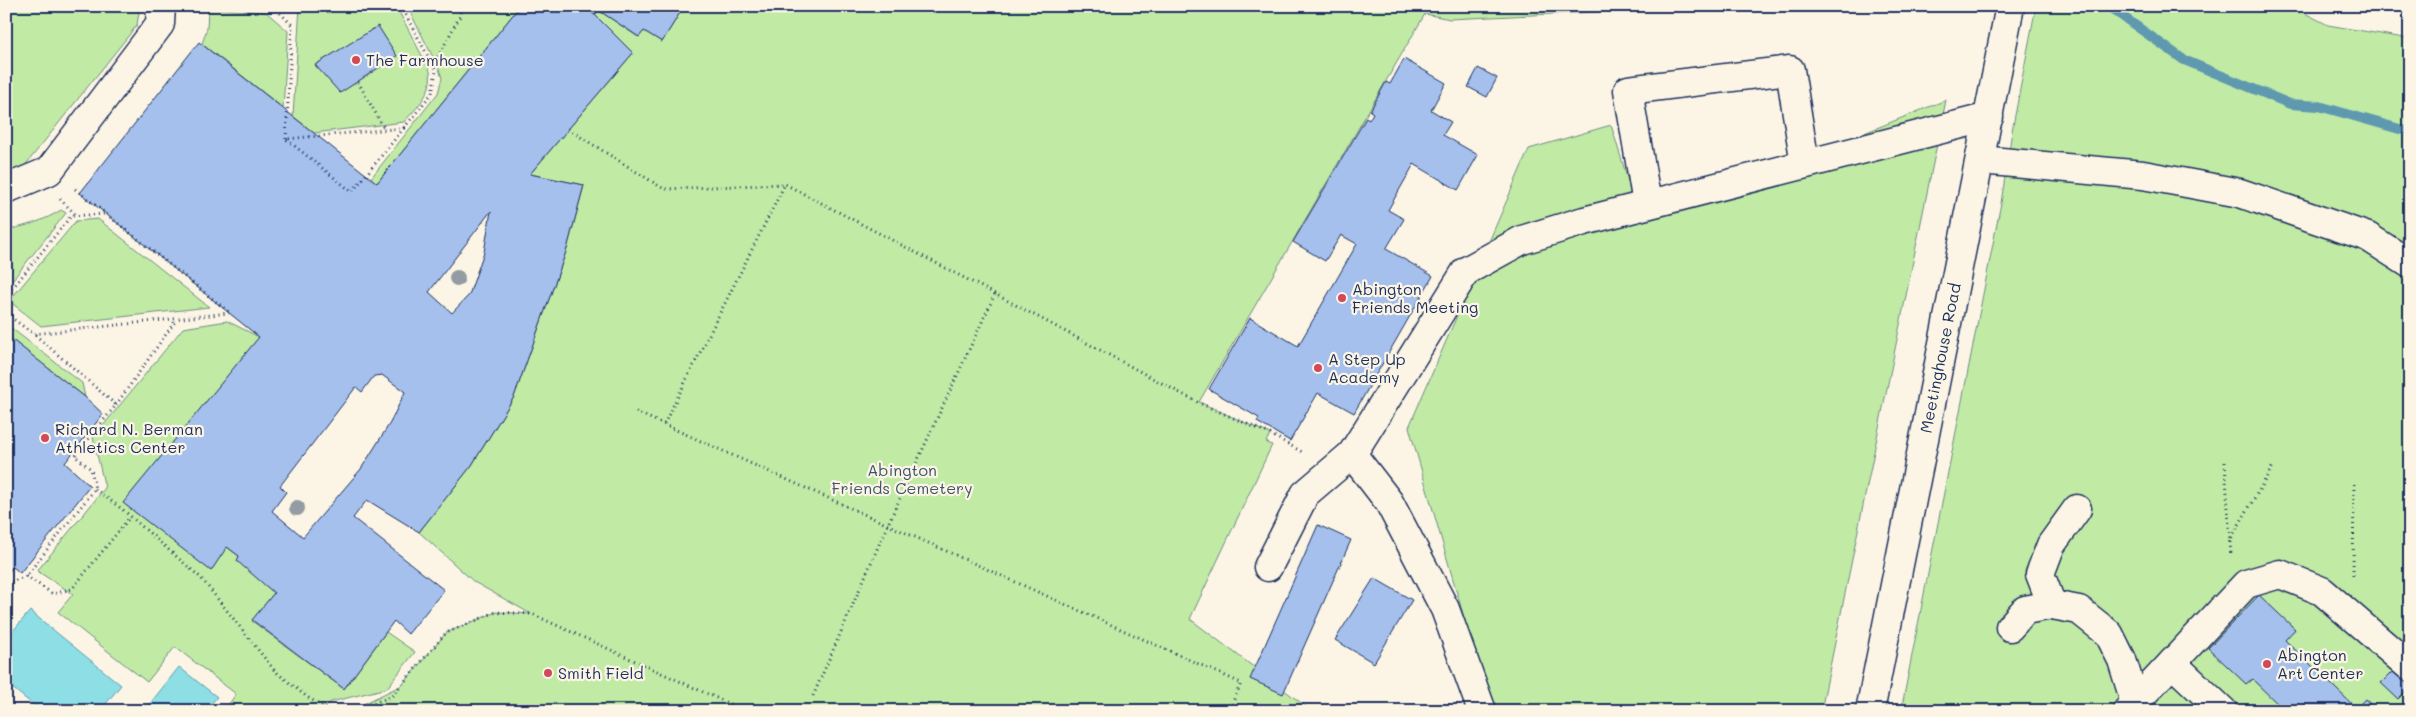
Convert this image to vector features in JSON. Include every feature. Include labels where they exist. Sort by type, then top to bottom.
[{"type":"street","points":[[6,189],[49,171],[160,24],[161,6]]},
{"type":"street","name":"Meetinghouse Road","points":[[1870,711],[2010,6]]},
{"type":"street","points":[[1647,204],[1628,90],[1790,70],[1806,164]]},
{"type":"street","points":[[1268,566],[1305,494],[1342,462],[1466,271],[1522,240],[1647,204],[1989,117]]},
{"type":"street","points":[[1980,160],[2143,175],[2240,193],[2368,237],[2410,264]]},
{"type":"street","points":[[1342,462],[1389,502],[1445,609],[1482,711]]},
{"type":"street","points":[[2052,605],[2040,574],[2050,546],[2077,509]]},
{"type":"street","points":[[2131,706],[2246,584],[2280,574],[2322,591],[2410,667]]},
{"type":"street","points":[[2010,626],[2025,610],[2052,605],[2079,610],[2109,634],[2122,660],[2131,706]]},
{"type":"street","points":[[2172,663],[2223,711]]},
{"type":"path","points":[[273,6],[292,24],[286,139]]},
{"type":"path","points":[[286,139],[352,192],[432,93],[436,71],[401,6]]},
{"type":"path","points":[[433,66],[460,16],[461,6]]},
{"type":"path","points":[[358,82],[385,130]]},
{"type":"path","points":[[286,139],[404,128]]},
{"type":"path","points":[[568,129],[664,188],[784,184],[1199,403],[1270,434],[1342,462]]},
{"type":"path","points":[[664,424],[784,184]]},
{"type":"path","points":[[34,334],[229,313],[75,189]]},
{"type":"path","points":[[60,200],[76,215]]},
{"type":"path","points":[[6,296],[71,216],[106,214]]},
{"type":"path","points":[[813,696],[888,524],[995,294]]},
{"type":"path","points":[[6,314],[34,334],[116,405]]},
{"type":"path","points":[[176,320],[116,405],[75,456],[91,469],[95,489],[130,516],[201,578],[275,671],[307,697],[331,711]]},
{"type":"path","points":[[636,412],[1241,683],[1229,711]]},
{"type":"path","points":[[2225,462],[2229,542],[2237,593]]},
{"type":"path","points":[[2229,542],[2273,466]]},
{"type":"path","points":[[2353,618],[2354,483]]},
{"type":"path","points":[[6,584],[26,576],[95,489]]},
{"type":"path","points":[[26,576],[53,594],[72,589],[130,516]]},
{"type":"path","points":[[350,711],[391,697],[446,633],[496,612],[532,614],[745,711]]},
{"type":"green space","points":[[6,6],[140,6],[137,25],[23,168],[6,174]]},
{"type":"green space","points":[[300,6],[396,6],[430,71],[427,93],[404,122],[314,133],[293,116]]},
{"type":"green space","points":[[407,6],[520,6],[377,183],[371,178],[438,93],[442,78]]},
{"type":"green space","name":"Abington Friends Cemetery","points":[[684,6],[1717,6],[1450,19],[1425,14],[1199,402],[1270,434],[1266,442],[1272,445],[1190,619],[1312,711],[349,711],[402,685],[446,633],[496,612],[531,614],[474,582],[419,532],[472,465],[514,397],[567,249],[584,185],[530,174],[633,53],[595,15],[598,10],[638,37],[644,31],[662,42]]},
{"type":"green space","name":"Abington Art Center","points":[[2036,6],[2291,6],[2328,25],[2410,39],[2410,711],[1901,711],[2001,203],[2012,131]]},
{"type":"green space","points":[[208,8],[266,12],[288,31],[283,108],[202,44],[207,28]]},
{"type":"green space","points":[[1946,100],[1821,711],[1491,711],[1409,427],[1529,149],[1611,125],[1636,207],[1780,167]]},
{"type":"green space","points":[[61,210],[66,213],[6,288],[6,230],[35,223]]},
{"type":"green space","points":[[98,219],[209,307],[41,326],[9,301],[76,221]]},
{"type":"green space","points":[[227,321],[259,337],[227,547],[239,556],[274,593],[252,621],[344,689],[386,632],[415,652],[387,688],[331,702],[319,711],[224,711],[236,694],[175,647],[147,682],[58,612],[73,594],[37,571],[105,488],[93,438],[183,328]]},
{"type":"green space","points":[[6,324],[82,383],[85,397],[6,335]]},
{"type":"water","points":[[30,611],[121,685],[100,711],[41,711],[6,683],[6,639]]},
{"type":"water","points":[[179,667],[217,697],[205,711],[144,711]]},
{"type":"building","points":[[520,6],[583,6],[595,15],[633,53],[530,174],[584,185],[567,249],[514,397],[472,465],[419,532],[367,500],[353,518],[444,590],[408,634],[394,621],[344,689],[252,620],[274,593],[237,561],[239,556],[227,547],[211,571],[123,503],[259,337],[80,193],[199,42],[377,183]],"holes":[[[491,211],[484,252],[469,295],[452,313],[429,292]],[[382,375],[405,392],[390,423],[361,469],[303,537],[272,511],[286,492],[280,486],[356,387],[362,392],[374,376]]]},
{"type":"building","points":[[583,6],[684,6],[662,42],[644,31],[639,37],[598,10],[595,15]]},
{"type":"building","name":"The Farmhouse","points":[[378,26],[397,56],[340,93],[315,65]]},
{"type":"building","points":[[1404,59],[1446,83],[1431,110],[1451,122],[1443,135],[1478,155],[1458,190],[1414,164],[1388,210],[1404,219],[1386,249],[1433,276],[1354,413],[1318,393],[1290,441],[1257,422],[1259,418],[1209,389],[1250,318],[1298,346],[1357,244],[1341,235],[1325,261],[1293,242],[1366,118],[1369,120],[1373,113],[1370,111],[1386,82],[1390,84]]},
{"type":"building","points":[[1478,68],[1497,78],[1487,97],[1468,87]]},
{"type":"building","name":"Richard N. Berman Athletics Center","points":[[6,335],[85,397],[103,414],[65,463],[90,486],[20,573],[13,567],[6,575]]},
{"type":"building","points":[[1318,525],[1351,540],[1283,694],[1250,679]]},
{"type":"building","points":[[1374,578],[1412,600],[1374,663],[1335,640]]},
{"type":"building","name":"Abington Art Center","points":[[2259,595],[2295,629],[2285,640],[2356,708],[2365,699],[2378,711],[2285,711],[2252,679],[2246,684],[2208,648]]},
{"type":"building","points":[[2399,665],[2410,676],[2410,687],[2398,699],[2381,683]]},
{"type":"waterway","points":[[2108,6],[2184,60],[2290,104],[2319,106],[2410,132]]},
{"type":"place","name":"The Farmhouse","points":[[356,60]]},
{"type":"place","name":"Abington Friends Meeting","points":[[1342,298]]},
{"type":"place","name":"A Step Up Academy","points":[[1318,368]]},
{"type":"place","name":"Richard N. Berman Athletics Center","points":[[45,438]]},
{"type":"place","name":"Abington Art Center","points":[[2267,664]]},
{"type":"place","name":"Smith Field","points":[[548,673]]}]
